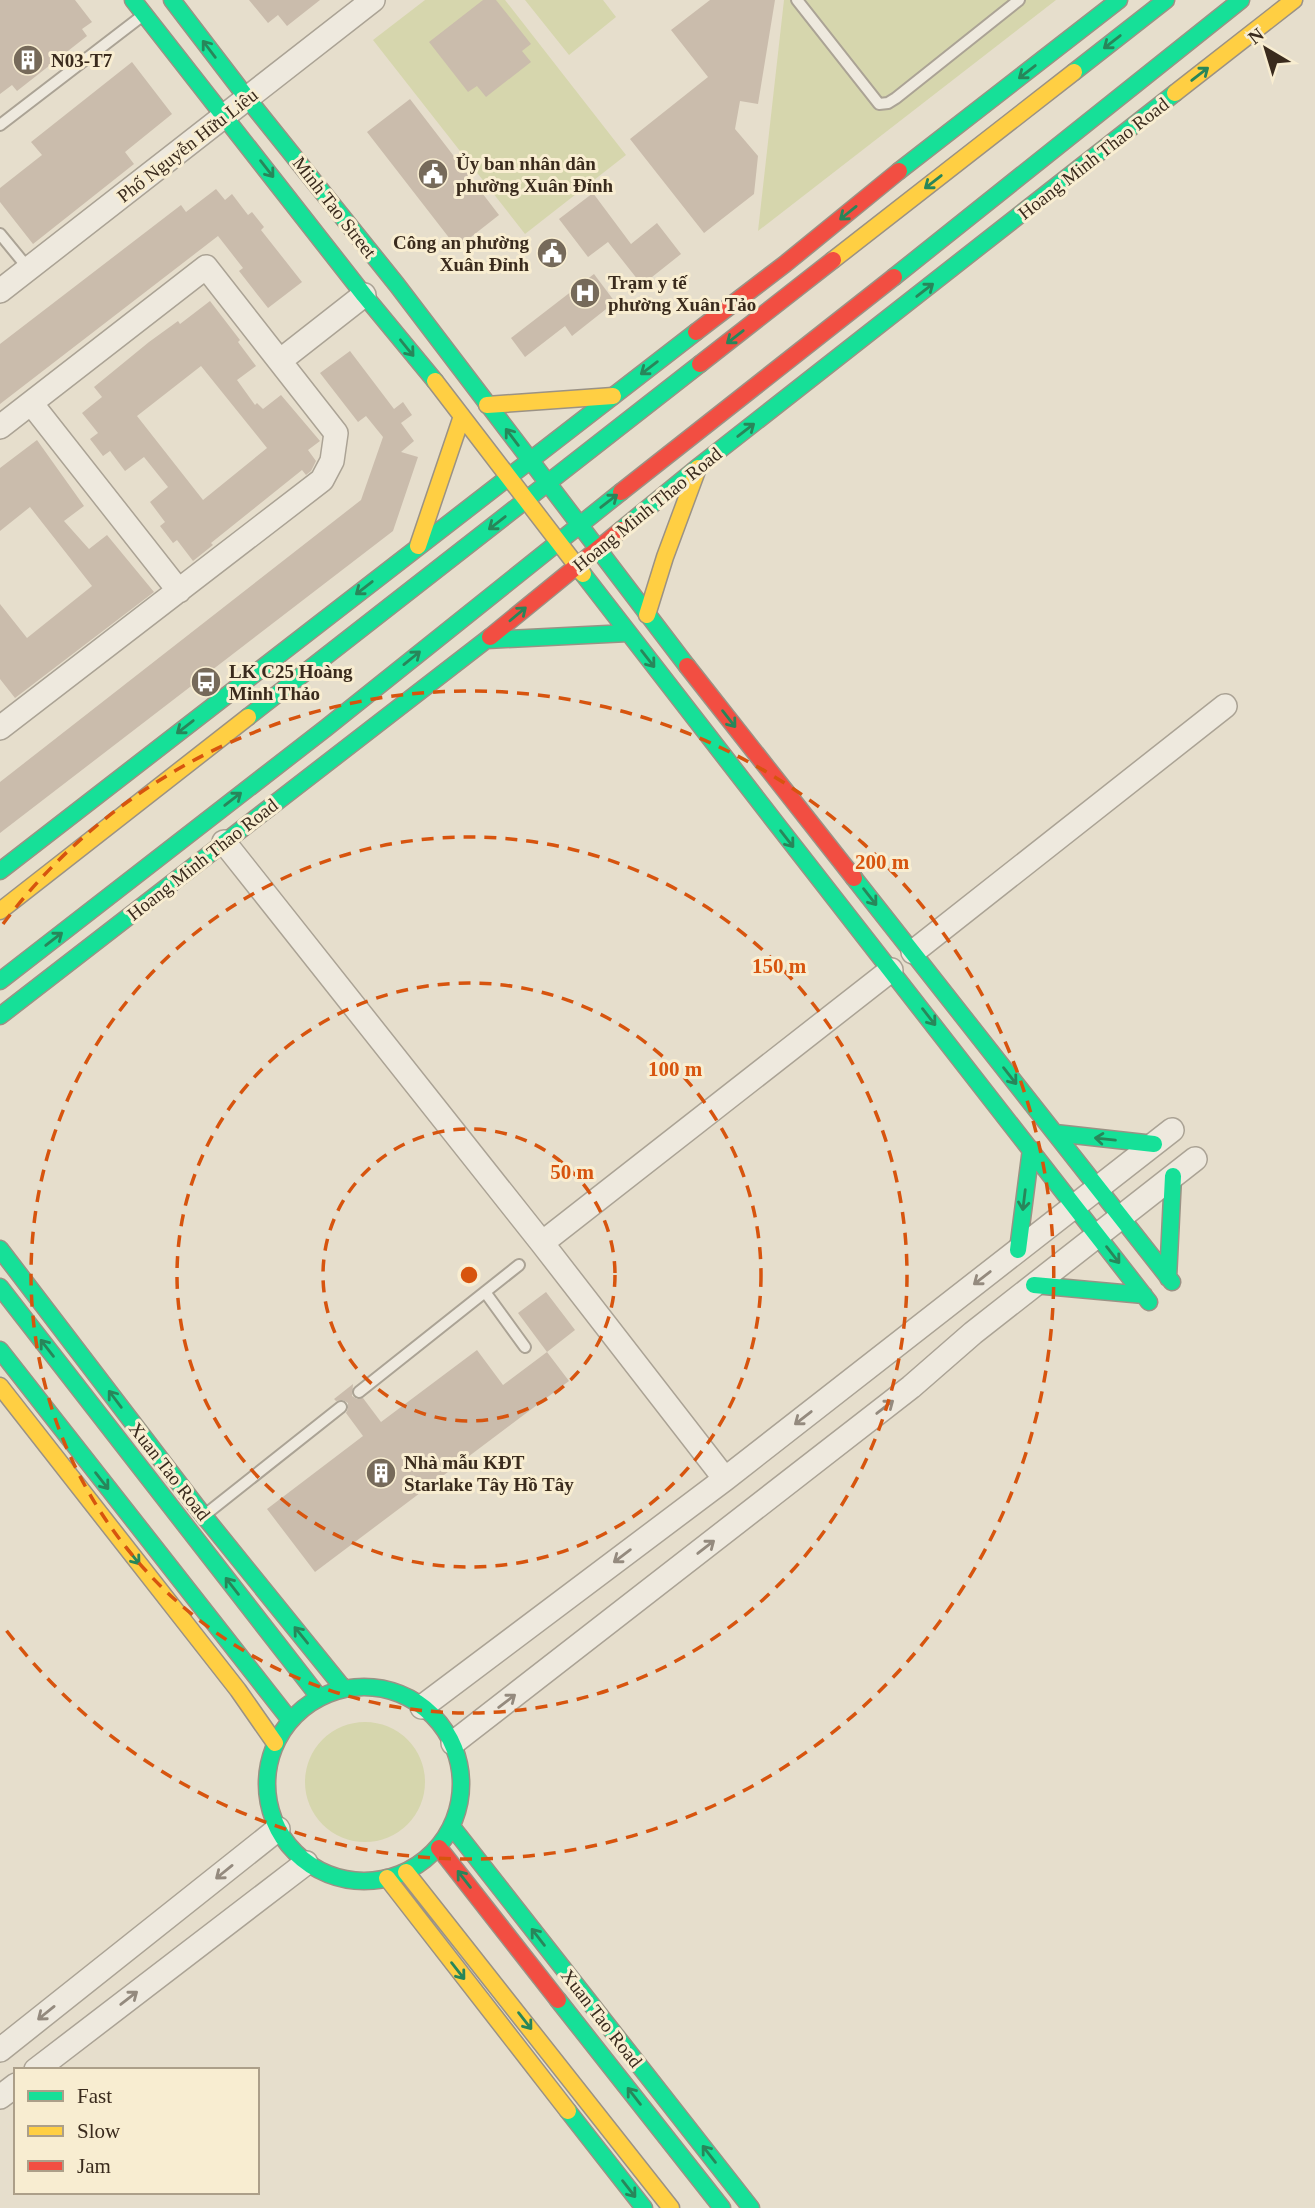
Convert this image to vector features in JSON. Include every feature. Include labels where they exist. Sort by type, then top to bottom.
[{"type":"main road","name":"Minh Tao Street","points":[[133,0],[462,416],[1147,1298],[1034,1285]]},
{"type":"main road","name":"Minh Tao Street","points":[[172,0],[397,285],[651,621],[1170,1280],[1172,1176]]},
{"type":"main road","points":[[0,871],[785,264],[891,177],[1119,0]]},
{"type":"main road","points":[[0,911],[1166,0]]},
{"type":"main road","name":"Hoang Minh Thao Road","points":[[0,981],[326,727],[1241,0]]},
{"type":"main road","name":"Hoang Minh Thao Road","points":[[0,1016],[486,640],[698,467],[1294,0]]},
{"type":"main road","points":[[785,264],[802,285]]},
{"type":"main road","points":[[487,405],[613,396]]},
{"type":"main road","points":[[418,546],[462,416]]},
{"type":"main road","points":[[651,621],[665,557],[698,467],[680,445]]},
{"type":"main road","points":[[418,546],[437,569]]},
{"type":"main road","points":[[486,640],[628,633]]},
{"type":"main road","points":[[326,727],[343,748]]},
{"type":"main road","points":[[1055,1133],[1163,1137]]},
{"type":"main road","points":[[1018,1250],[1031,1149]]},
{"type":"main road","name":"Xuan Tao Road","points":[[0,1249],[204,1516],[344,1689]]},
{"type":"main road","name":"Xuan Tao Road","points":[[0,1287],[320,1697]]},
{"type":"main road","points":[[0,1350],[290,1720]]},
{"type":"main road","points":[[0,1386],[238,1690],[275,1743]]},
{"type":"main road","points":[[377,1687],[408,1697],[435,1716],[453,1743],[462,1775],[459,1808],[453,1828],[439,1848],[406,1872],[378,1881],[351,1881],[325,1874],[306,1863],[283,1840],[271,1815],[266,1791],[268,1766],[275,1743],[290,1720],[320,1697],[344,1689],[377,1687]]},
{"type":"main road","name":"Xuan Tao Road","points":[[453,1828],[751,2208]]},
{"type":"main road","name":"Xuan Tao Road","points":[[439,1848],[722,2208]]},
{"type":"main road","points":[[406,1872],[671,2208]]},
{"type":"main road","points":[[387,1878],[644,2208]]},
{"type":"street","name":"Phố Nguyễn Hữu Liêu","points":[[0,290],[373,0]]},
{"type":"street","points":[[0,427],[206,267],[336,433],[332,461],[322,480],[0,727]]},
{"type":"street","points":[[281,360],[364,295]]},
{"type":"street","points":[[31,402],[178,591]]},
{"type":"street","points":[[913,952],[1225,706]]},
{"type":"street","points":[[223,842],[542,1243],[725,1479]]},
{"type":"street","points":[[542,1243],[891,970]]},
{"type":"street","points":[[422,1707],[725,1479],[1163,1137]]},
{"type":"street","points":[[453,1743],[900,1395],[1034,1285],[1195,1159]]},
{"type":"street","points":[[0,2050],[278,1829]]},
{"type":"street","points":[[39,2068],[306,1863]]},
{"type":"lane","points":[[797,0],[879,104],[897,98],[1019,0]]},
{"type":"lane","points":[[0,125],[144,15]]},
{"type":"lane","points":[[0,234],[28,268]]},
{"type":"lane","points":[[359,1392],[519,1265]]},
{"type":"lane","points":[[485,1292],[525,1347]]},
{"type":"lane","points":[[204,1516],[341,1407]]},
{"type":"green space","points":[[425,0],[505,0],[626,155],[525,234],[373,40]]},
{"type":"green space","points":[[525,0],[603,0],[616,17],[569,55]]},
{"type":"green space","points":[[784,0],[1056,0],[758,231]]},
{"type":"green space","points":[[365,1722],[388,1727],[407,1740],[420,1759],[425,1782],[420,1805],[407,1824],[388,1837],[365,1842],[342,1837],[323,1824],[310,1805],[305,1782],[310,1759],[323,1740],[342,1727]]},
{"type":"building","name":"N03-T7","points":[[0,0],[75,0],[92,22],[82,29],[87,36],[17,91],[12,85],[0,94]]},
{"type":"building","points":[[249,0],[320,0],[287,26],[278,15],[268,23]]},
{"type":"building","points":[[483,0],[496,0],[531,44],[522,51],[531,62],[486,97],[477,86],[468,92],[429,42]]},
{"type":"building","points":[[710,0],[775,0],[758,104],[740,101],[735,129],[758,156],[754,194],[704,233],[630,139],[708,77],[671,30]]},
{"type":"building","points":[[132,62],[172,114],[125,152],[134,164],[33,244],[0,202],[0,188],[42,155],[31,142]]},
{"type":"building","name":"Ủy ban nhân dân phường Xuân Đỉnh","points":[[410,99],[499,215],[457,248],[367,132]]},
{"type":"building","points":[[216,189],[225,200],[232,194],[248,215],[252,212],[264,227],[261,230],[302,282],[268,308],[239,271],[243,268],[218,236],[0,404],[0,344],[181,205],[186,212]]},
{"type":"building","points":[[593,193],[631,244],[657,223],[681,254],[642,285],[608,242],[588,257],[559,219]]},
{"type":"building","points":[[594,274],[615,302],[572,336],[565,326],[525,357],[511,338]]},
{"type":"building","points":[[210,301],[256,366],[237,380],[255,405],[257,403],[263,409],[281,395],[320,441],[308,450],[316,461],[311,471],[306,475],[302,470],[211,543],[213,545],[193,561],[177,540],[173,543],[160,526],[165,522],[150,502],[168,487],[144,457],[125,471],[110,451],[103,456],[90,439],[98,433],[82,413],[102,397],[94,387],[149,342],[178,321],[180,324]],"holes":[[[201,366],[267,448],[203,500],[137,416]]]},
{"type":"building","points":[[350,351],[394,409],[403,402],[412,415],[401,423],[414,441],[401,452],[418,457],[393,531],[0,833],[0,782],[361,500],[383,437],[366,416],[358,422],[320,373]]},
{"type":"building","points":[[37,440],[84,506],[64,521],[89,549],[107,535],[154,592],[15,698],[0,679],[0,604],[27,638],[92,586],[30,507],[0,531],[0,468]]},
{"type":"building","points":[[546,1292],[575,1330],[547,1352],[518,1313]]},
{"type":"building","name":"Nhà mẫu KĐT Starlake Tây Hồ Tây","points":[[477,1350],[503,1385],[547,1352],[569,1381],[315,1572],[267,1509],[363,1436],[346,1413],[348,1403],[334,1399],[353,1384],[352,1396],[363,1398],[381,1422]]},
{"type":"traffic: fast","points":[[133,0],[364,295],[435,381]]},
{"type":"traffic: fast","points":[[172,0],[397,285],[687,666]]},
{"type":"traffic: fast","points":[[899,171],[1119,0]]},
{"type":"traffic: fast","points":[[1074,72],[1166,0]]},
{"type":"traffic: fast","points":[[894,277],[1241,0]]},
{"type":"traffic: fast","points":[[621,530],[1175,93]]},
{"type":"traffic: fast","points":[[0,871],[696,332]]},
{"type":"traffic: fast","points":[[248,717],[700,364]]},
{"type":"traffic: fast","points":[[0,981],[326,728],[621,492]]},
{"type":"traffic: fast","points":[[583,574],[1149,1302]]},
{"type":"traffic: fast","points":[[487,640],[628,633]]},
{"type":"traffic: fast","points":[[0,1016],[490,637]]},
{"type":"traffic: fast","points":[[854,878],[1172,1282]]},
{"type":"traffic: fast","points":[[1055,1133],[1154,1144]]},
{"type":"traffic: fast","points":[[1018,1250],[1031,1149]]},
{"type":"traffic: fast","points":[[1168,1278],[1173,1176]]},
{"type":"traffic: fast","points":[[0,1249],[204,1516],[344,1689]]},
{"type":"traffic: fast","points":[[1034,1285],[1144,1295]]},
{"type":"traffic: fast","points":[[0,1287],[319,1697]]},
{"type":"traffic: fast","points":[[0,1350],[290,1720]]},
{"type":"traffic: fast","points":[[364,1687],[383,1688],[401,1694],[433,1715],[454,1747],[460,1765],[461,1784],[460,1803],[454,1821],[433,1853],[401,1874],[383,1880],[364,1881],[345,1880],[327,1874],[295,1853],[274,1821],[268,1803],[267,1784],[268,1765],[274,1747],[295,1715],[327,1694],[345,1688],[364,1687]]},
{"type":"traffic: fast","points":[[453,1828],[751,2208]]},
{"type":"traffic: fast","points":[[558,2000],[722,2208]]},
{"type":"traffic: fast","points":[[568,2111],[644,2208]]},
{"type":"traffic: slow","points":[[1175,93],[1294,0]]},
{"type":"traffic: slow","points":[[833,260],[1074,72]]},
{"type":"traffic: slow","points":[[435,381],[583,574]]},
{"type":"traffic: slow","points":[[487,405],[613,396]]},
{"type":"traffic: slow","points":[[418,546],[462,416]]},
{"type":"traffic: slow","points":[[647,615],[698,468]]},
{"type":"traffic: slow","points":[[0,911],[248,717]]},
{"type":"traffic: slow","points":[[0,1386],[238,1690],[275,1743]]},
{"type":"traffic: slow","points":[[406,1872],[671,2208]]},
{"type":"traffic: slow","points":[[387,1878],[568,2111]]},
{"type":"traffic: jam","points":[[696,332],[899,171]]},
{"type":"traffic: jam","points":[[700,364],[833,260]]},
{"type":"traffic: jam","points":[[621,492],[894,277]]},
{"type":"traffic: jam","points":[[490,637],[621,530]]},
{"type":"traffic: jam","points":[[687,666],[854,878]]},
{"type":"traffic: jam","points":[[439,1848],[558,2000]]},
{"type":"place","name":"N03-T7","points":[[28,60]]},
{"type":"place","name":"Ủy ban nhân dân phường Xuân Đỉnh","points":[[433,174]]},
{"type":"place","name":"Công an phường Xuân Đỉnh","points":[[552,253]]},
{"type":"place","name":"Trạm y tế phường Xuân Tảo","points":[[585,293]]},
{"type":"place","name":"LK C25 Hoàng Minh Thảo","points":[[206,682]]},
{"type":"place","name":"Nhà mẫu KĐT Starlake Tây Hồ Tây","points":[[381,1473]]}]
